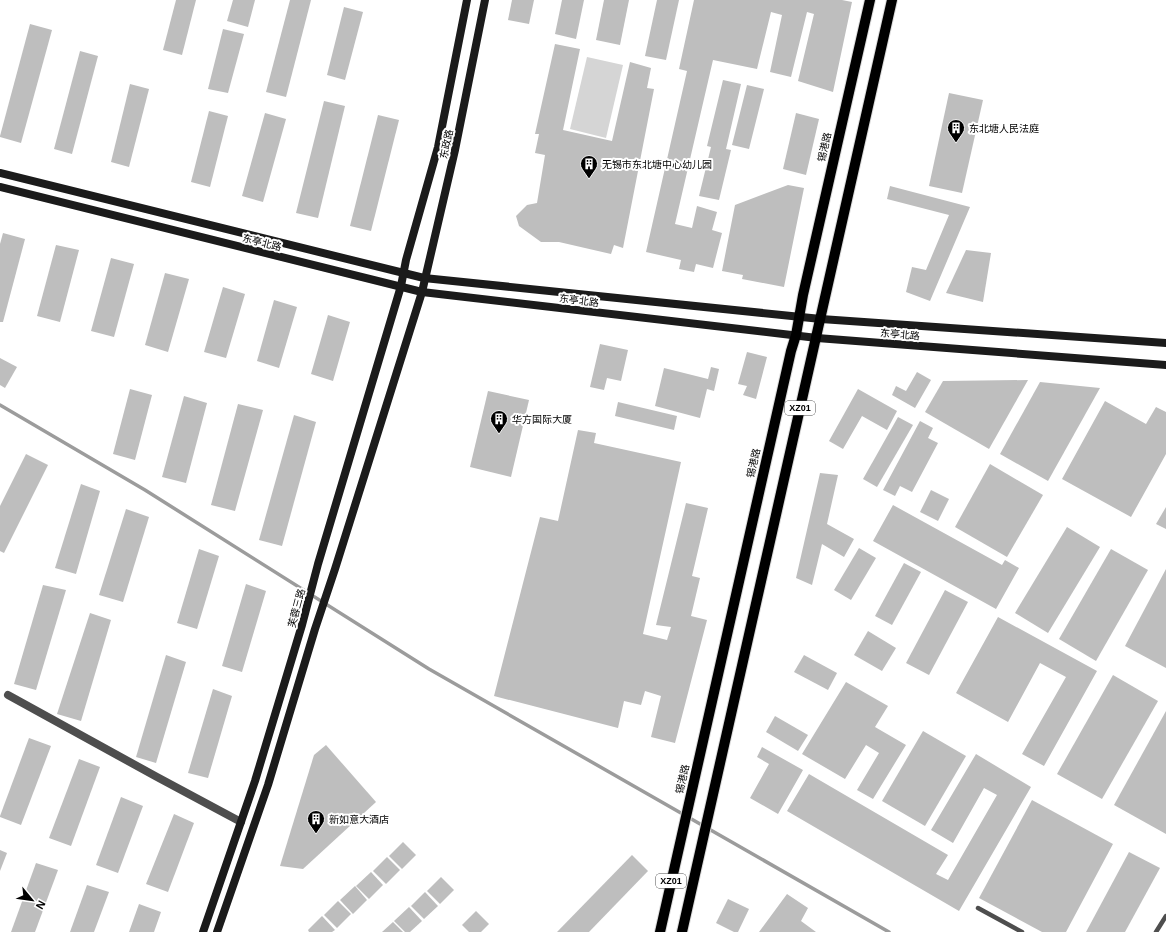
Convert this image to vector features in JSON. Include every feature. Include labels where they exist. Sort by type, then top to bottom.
[{"type":"main road","name":"东政路","points":[[401,286],[403,273],[438,146],[467,0]]},
{"type":"main road","name":"东政路","points":[[422,292],[424,278],[455,150],[485,0]]},
{"type":"main road","name":"锡港路","points":[[660,932],[789,359],[796,335],[870,0]]},
{"type":"main road","name":"XZ01","points":[[682,932],[892,0]]},
{"type":"main road","name":"东亭北路","points":[[0,173],[424,278],[821,319],[1166,343]]},
{"type":"main road","name":"东亭北路","points":[[0,188],[422,292],[817,338],[1166,365]]},
{"type":"main road","name":"芙蓉三路","points":[[203,932],[255,781],[401,286]]},
{"type":"main road","points":[[219,931],[268,785],[315,629],[422,292]]},
{"type":"street","points":[[8,695],[241,822]]},
{"type":"lane","points":[[978,908],[1022,932]]},
{"type":"lane","points":[[1156,932],[1166,916]]},
{"type":"shaded area","points":[[587,57],[623,65],[606,138],[570,129]]},
{"type":"building","points":[[176,0],[196,0],[182,55],[163,50]]},
{"type":"building","points":[[233,0],[255,0],[248,27],[227,21]]},
{"type":"building","points":[[290,0],[311,0],[286,97],[266,92]]},
{"type":"building","points":[[512,0],[534,0],[529,24],[508,20]]},
{"type":"building","points":[[562,0],[584,0],[576,39],[555,34]]},
{"type":"building","points":[[604,0],[629,0],[620,45],[596,40]]},
{"type":"building","points":[[657,0],[679,0],[666,60],[645,56]]},
{"type":"building","points":[[694,0],[842,0],[852,2],[833,92],[798,81],[814,14],[807,12],[791,77],[770,72],[782,15],[771,12],[757,69],[713,60],[675,224],[692,228],[697,206],[717,212],[712,230],[722,233],[713,268],[696,264],[694,272],[679,269],[681,260],[646,252],[687,71],[679,69]]},
{"type":"building","points":[[344,7],[363,12],[345,80],[327,75]]},
{"type":"building","points":[[30,24],[52,30],[21,143],[0,136]]},
{"type":"building","points":[[223,29],[244,34],[228,93],[208,89]]},
{"type":"building","name":"无锡市东北塘中心幼儿园","points":[[555,44],[580,49],[563,130],[612,141],[630,62],[651,68],[647,88],[654,89],[623,248],[614,245],[611,254],[559,242],[541,242],[519,226],[516,216],[527,205],[537,203],[545,155],[535,153],[539,134],[535,134]]},
{"type":"building","points":[[80,51],[98,56],[72,154],[54,149]]},
{"type":"building","points":[[723,80],[741,84],[726,149],[731,150],[719,200],[699,196],[711,147],[707,146]]},
{"type":"building","points":[[130,84],[149,89],[129,167],[111,162]]},
{"type":"building","points":[[747,85],[764,89],[749,149],[732,145]]},
{"type":"building","name":"东北塘人民法庭","points":[[949,93],[983,100],[962,193],[929,186]]},
{"type":"building","points":[[324,101],[345,106],[318,218],[296,213]]},
{"type":"building","points":[[209,111],[228,116],[210,187],[191,182]]},
{"type":"building","points":[[265,113],[286,119],[263,202],[242,196]]},
{"type":"building","points":[[796,113],[819,119],[806,175],[783,169]]},
{"type":"building","points":[[378,115],[399,120],[371,231],[350,226]]},
{"type":"building","points":[[788,185],[804,188],[784,287],[742,279],[743,275],[722,271],[735,205]]},
{"type":"building","points":[[890,186],[970,207],[930,301],[906,292],[912,267],[926,270],[949,215],[887,199]]},
{"type":"building","points":[[3,233],[25,239],[3,322],[0,322],[0,244]]},
{"type":"building","points":[[56,245],[79,250],[60,322],[37,316]]},
{"type":"building","points":[[966,250],[991,253],[983,302],[946,293]]},
{"type":"building","points":[[111,258],[134,264],[114,337],[91,331]]},
{"type":"building","points":[[165,273],[189,279],[168,352],[145,345]]},
{"type":"building","points":[[223,287],[245,294],[226,358],[204,352]]},
{"type":"building","points":[[274,300],[297,307],[279,368],[257,361]]},
{"type":"building","points":[[328,315],[350,322],[333,381],[311,374]]},
{"type":"building","points":[[600,344],[628,350],[621,381],[607,378],[604,390],[590,387]]},
{"type":"building","points":[[747,352],[767,357],[756,399],[743,395],[747,386],[738,384]]},
{"type":"building","points":[[0,358],[17,367],[5,388],[0,385]]},
{"type":"building","points":[[711,367],[719,369],[714,391],[707,389],[700,418],[655,406],[664,368],[708,379]]},
{"type":"building","points":[[917,372],[931,380],[915,408],[892,395],[896,386],[906,391]]},
{"type":"building","points":[[1028,380],[989,449],[925,412],[943,381]]},
{"type":"building","points":[[1040,382],[1100,388],[1048,481],[1000,454]]},
{"type":"building","points":[[130,389],[152,395],[135,460],[113,454]]},
{"type":"building","points":[[858,389],[897,411],[887,430],[862,416],[843,449],[829,441]]},
{"type":"building","name":"华方国际大厦","points":[[488,391],[529,400],[511,477],[470,467]]},
{"type":"building","points":[[184,396],[207,403],[186,483],[162,477]]},
{"type":"building","points":[[1105,401],[1146,424],[1156,407],[1166,412],[1166,454],[1131,517],[1062,479]]},
{"type":"building","points":[[618,402],[677,416],[674,430],[615,416]]},
{"type":"building","points":[[238,404],[263,410],[235,511],[211,505]]},
{"type":"building","points":[[294,415],[316,422],[282,546],[259,540]]},
{"type":"building","points":[[898,417],[913,425],[877,487],[863,479]]},
{"type":"building","points":[[920,421],[933,428],[928,438],[938,443],[912,492],[900,486],[895,496],[883,490]]},
{"type":"building","points":[[578,430],[596,433],[594,443],[681,462],[643,634],[667,640],[671,627],[656,625],[686,503],[708,508],[692,576],[700,578],[691,616],[707,620],[675,743],[651,737],[661,696],[645,691],[641,705],[624,701],[618,728],[494,696],[540,517],[558,521]]},
{"type":"building","points":[[26,454],[48,465],[4,553],[0,551],[0,506]]},
{"type":"building","points":[[990,464],[1043,495],[1007,557],[955,527]]},
{"type":"building","points":[[820,473],[838,475],[827,524],[854,539],[844,557],[822,544],[812,585],[796,578]]},
{"type":"building","points":[[81,484],[100,491],[76,574],[55,568]]},
{"type":"building","points":[[931,490],[949,499],[938,521],[920,512]]},
{"type":"building","points":[[893,505],[1002,565],[1005,560],[1019,568],[996,609],[873,541]]},
{"type":"building","points":[[1166,507],[1166,529],[1156,524]]},
{"type":"building","points":[[126,509],[149,517],[123,602],[99,595]]},
{"type":"building","points":[[1067,527],[1100,547],[1048,633],[1015,613]]},
{"type":"building","points":[[859,548],[876,558],[851,600],[834,590]]},
{"type":"building","points":[[199,549],[219,556],[197,629],[177,623]]},
{"type":"building","points":[[1111,549],[1148,570],[1096,661],[1059,639]]},
{"type":"building","points":[[904,563],[921,572],[892,625],[875,616]]},
{"type":"building","points":[[1166,569],[1166,668],[1125,646]]},
{"type":"building","points":[[246,584],[266,591],[242,672],[222,666]]},
{"type":"building","points":[[43,585],[66,590],[36,690],[14,684]]},
{"type":"building","points":[[945,590],[968,602],[929,675],[906,663]]},
{"type":"building","points":[[90,613],[111,620],[81,721],[57,714]]},
{"type":"building","points":[[998,617],[1097,671],[1044,766],[1022,754],[1066,677],[1040,663],[1008,722],[956,693]]},
{"type":"building","points":[[868,631],[896,648],[882,671],[854,655]]},
{"type":"building","points":[[166,655],[186,662],[156,763],[136,757]]},
{"type":"building","points":[[804,655],[837,673],[828,690],[794,672]]},
{"type":"building","points":[[1113,675],[1158,701],[1102,799],[1057,774]]},
{"type":"building","points":[[846,682],[888,706],[875,727],[906,745],[873,799],[857,790],[879,753],[866,745],[845,779],[802,754]]},
{"type":"building","points":[[213,689],[232,696],[208,778],[188,773]]},
{"type":"building","points":[[1166,711],[1166,834],[1114,805]]},
{"type":"building","points":[[775,716],[808,735],[798,751],[766,732]]},
{"type":"building","points":[[923,731],[966,756],[925,826],[882,801]]},
{"type":"building","points":[[29,738],[51,746],[21,825],[0,816]]},
{"type":"building","name":"新如意大酒店","points":[[326,745],[376,802],[303,869],[280,866],[314,755]]},
{"type":"building","points":[[762,747],[803,770],[778,814],[750,798],[769,764],[757,757]]},
{"type":"building","points":[[976,754],[1031,787],[959,911],[787,811],[809,774],[948,855],[936,874],[948,880],[997,795],[984,788],[953,843],[931,830]]},
{"type":"building","points":[[79,759],[100,767],[71,846],[49,838]]},
{"type":"building","points":[[121,797],[143,806],[118,873],[96,865]]},
{"type":"building","points":[[1032,800],[1113,844],[1066,932],[1042,932],[979,898]]},
{"type":"building","points":[[174,814],[194,823],[168,892],[146,884]]},
{"type":"building","points":[[403,842],[416,855],[402,869],[389,856]]},
{"type":"building","points":[[0,850],[7,853],[0,871]]},
{"type":"building","points":[[1129,852],[1160,868],[1125,932],[1086,932]]},
{"type":"building","points":[[632,855],[648,871],[589,932],[557,932]]},
{"type":"building","points":[[387,857],[400,870],[386,884],[373,871]]},
{"type":"building","points":[[36,863],[58,870],[35,932],[11,932]]},
{"type":"building","points":[[371,872],[383,885],[369,899],[356,886]]},
{"type":"building","points":[[441,877],[454,890],[440,904],[427,891]]},
{"type":"building","points":[[87,885],[109,892],[94,932],[70,932]]},
{"type":"building","points":[[355,886],[367,900],[353,914],[340,900]]},
{"type":"building","points":[[425,892],[438,906],[424,919],[411,906]]},
{"type":"building","points":[[787,894],[808,908],[801,921],[816,932],[759,932]]},
{"type":"building","points":[[728,899],[749,909],[738,932],[734,932],[716,923]]},
{"type":"building","points":[[338,901],[351,914],[337,928],[324,915]]},
{"type":"building","points":[[139,904],[161,912],[154,932],[129,932]]},
{"type":"building","points":[[409,907],[422,921],[410,932],[405,932],[394,921]]},
{"type":"building","points":[[476,911],[489,924],[481,932],[469,932],[462,925]]},
{"type":"building","points":[[322,916],[335,930],[332,932],[309,932],[308,930]]},
{"type":"building","points":[[393,922],[403,932],[382,932]]},
{"type":"waterway","points":[[0,405],[145,490],[429,669],[889,932]]},
{"type":"place","name":"东北塘人民法庭","points":[[956,143]]},
{"type":"place","name":"无锡市东北塘中心幼儿园","points":[[589,179]]},
{"type":"place","name":"华方国际大厦","points":[[499,434]]},
{"type":"place","name":"新如意大酒店","points":[[316,834]]}]
